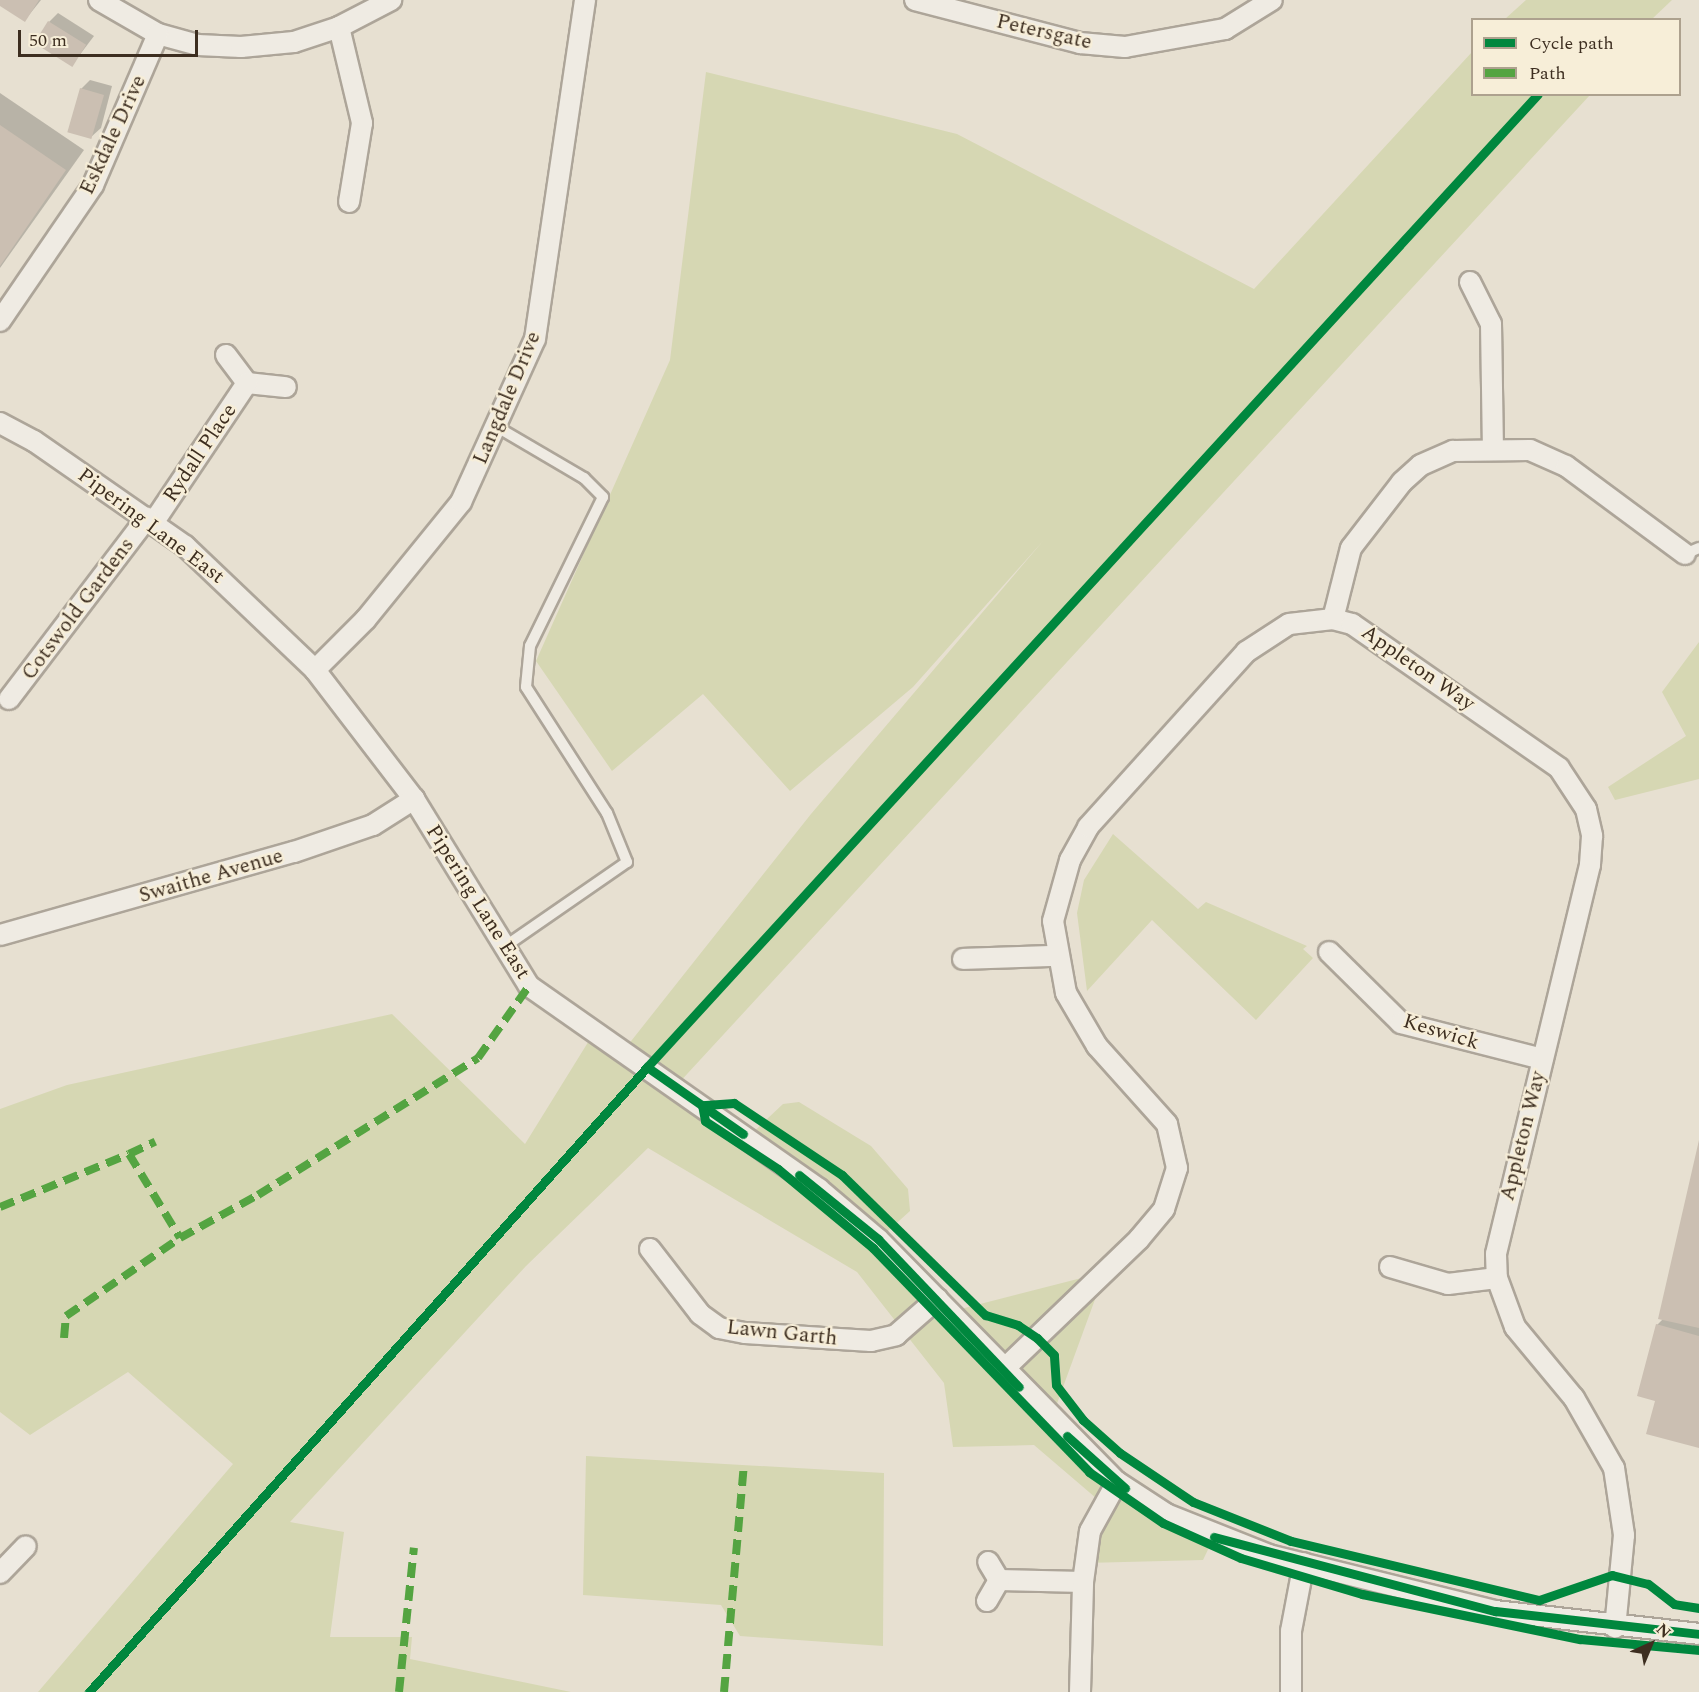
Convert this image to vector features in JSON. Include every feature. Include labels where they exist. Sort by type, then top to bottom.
[{"type":"street","points":[[99,0],[158,34],[198,45],[241,47],[294,42],[339,27],[391,0]]},
{"type":"street","name":"Langdale Drive","points":[[315,670],[366,619],[461,502],[535,339],[543,303],[585,0]]},
{"type":"street","name":"Petersgate","points":[[915,0],[1080,43],[1125,46],[1225,29],[1272,0]]},
{"type":"street","points":[[339,27],[362,123],[349,202]]},
{"type":"street","name":"Eskdale Drive","points":[[0,321],[93,185],[158,34]]},
{"type":"street","points":[[1470,282],[1491,324],[1493,446]]},
{"type":"street","name":"Rydall Place","points":[[226,356],[247,383],[286,387]]},
{"type":"street","name":"Rydall Place","points":[[150,520],[247,383]]},
{"type":"street","name":"Pipering Lane East","points":[[0,423],[150,520],[246,599],[315,670],[414,799],[503,948],[529,986],[819,1189],[936,1299],[1003,1370],[1117,1482],[1214,1537],[1304,1563],[1495,1611],[1615,1628],[1699,1634]]},
{"type":"street","points":[[1333,619],[1351,548],[1402,482],[1421,465],[1453,451],[1493,446],[1530,450],[1566,466],[1692,551]]},
{"type":"street","name":"Cotswold Gardens","points":[[9,699],[150,520]]},
{"type":"street","name":"Appleton Way","points":[[1003,1370],[1139,1239],[1164,1209],[1177,1168],[1167,1124],[1081,1023],[1055,956],[1059,889],[1088,827],[1246,652],[1290,624],[1333,619],[1372,633],[1559,768],[1586,808],[1592,836],[1590,865],[1496,1254],[1497,1278],[1515,1327],[1574,1398],[1614,1468],[1624,1535],[1615,1628]]},
{"type":"street","name":"Swaithe Avenue","points":[[0,935],[294,852],[373,825],[414,799]]},
{"type":"street","name":"Keswick","points":[[1329,952],[1401,1023],[1542,1059]]},
{"type":"street","points":[[963,959],[1055,956]]},
{"type":"street","name":"Lawn Garth","points":[[650,1249],[700,1314],[719,1328],[745,1333],[871,1341],[896,1335],[936,1299]]},
{"type":"street","points":[[1390,1267],[1448,1284],[1497,1278]]},
{"type":"street","points":[[1080,1692],[1083,1582],[1090,1531],[1117,1482]]},
{"type":"street","points":[[0,1572],[26,1546]]},
{"type":"street","points":[[988,1562],[999,1580]]},
{"type":"street","points":[[1291,1692],[1291,1631],[1304,1563]]},
{"type":"street","points":[[999,1580],[1083,1582]]},
{"type":"street","points":[[987,1601],[999,1580]]},
{"type":"lane","points":[[497,427],[584,478],[603,497],[530,646],[526,687],[607,813],[627,862],[503,948]]},
{"type":"green space","points":[[1526,0],[1672,0],[1653,18],[1506,18]]},
{"type":"green space","points":[[1471,53],[1471,96],[1589,96],[676,1086],[747,1138],[783,1104],[799,1102],[871,1146],[908,1189],[910,1211],[879,1239],[949,1312],[1105,1272],[1051,1420],[1214,1537],[1203,1560],[1085,1563],[1103,1504],[1034,1445],[953,1447],[944,1383],[857,1272],[648,1148],[526,1266],[290,1522],[344,1532],[330,1637],[412,1637],[410,1659],[571,1692],[38,1692],[233,1464],[128,1372],[30,1435],[0,1412],[0,1109],[67,1085],[392,1014],[525,1144],[595,1031],[624,1050],[811,814],[1043,541],[913,687],[790,791],[703,694],[612,771],[536,661],[670,360],[706,72],[957,134],[1254,289]]},
{"type":"green space","points":[[1699,642],[1699,779],[1615,800],[1608,787],[1686,736],[1662,692]]},
{"type":"green space","points":[[1113,834],[1198,909],[1206,902],[1307,946],[1303,949],[1313,958],[1256,1020],[1152,920],[1087,991],[1077,913],[1084,880]]},
{"type":"green space","points":[[586,1456],[884,1473],[883,1646],[740,1636],[721,1605],[583,1595]]},
{"type":"building","points":[[0,0],[39,0],[25,22],[0,6]]},
{"type":"building","points":[[48,21],[86,45],[72,67],[34,43]]},
{"type":"building","points":[[80,88],[104,95],[91,139],[67,132]]},
{"type":"building","points":[[0,125],[66,170],[0,266]]},
{"type":"building","points":[[1699,1140],[1699,1328],[1658,1319]]},
{"type":"building","points":[[1656,1324],[1699,1336],[1699,1448],[1646,1434],[1655,1401],[1637,1396]]},
{"type":"marked path","points":[[64,1338],[66,1316],[180,1238],[258,1195],[478,1058],[529,986]]},
{"type":"marked path","points":[[129,1154],[155,1142]]},
{"type":"marked path","points":[[0,1207],[129,1154],[180,1238]]},
{"type":"marked path","points":[[724,1692],[744,1465]]},
{"type":"marked path","points":[[399,1692],[414,1548]]},
{"type":"cycle path","points":[[89,1692],[647,1067],[1536,96]]},
{"type":"cycle path","points":[[647,1067],[743,1134]]},
{"type":"cycle path","points":[[1699,1608],[1674,1604],[1648,1584],[1612,1575],[1539,1600],[1291,1541],[1193,1502],[1120,1453],[1083,1420],[1056,1385],[1054,1355],[1037,1338],[1018,1325],[985,1315],[842,1175],[734,1103],[702,1105],[705,1121],[778,1169],[873,1248],[1089,1472],[1163,1523],[1241,1558],[1362,1594],[1580,1639],[1699,1650]]},
{"type":"cycle path","points":[[799,1175],[878,1239],[1019,1387]]},
{"type":"cycle path","points":[[1067,1436],[1125,1488]]},
{"type":"cycle path","points":[[1214,1537],[1495,1611],[1699,1634]]}]
